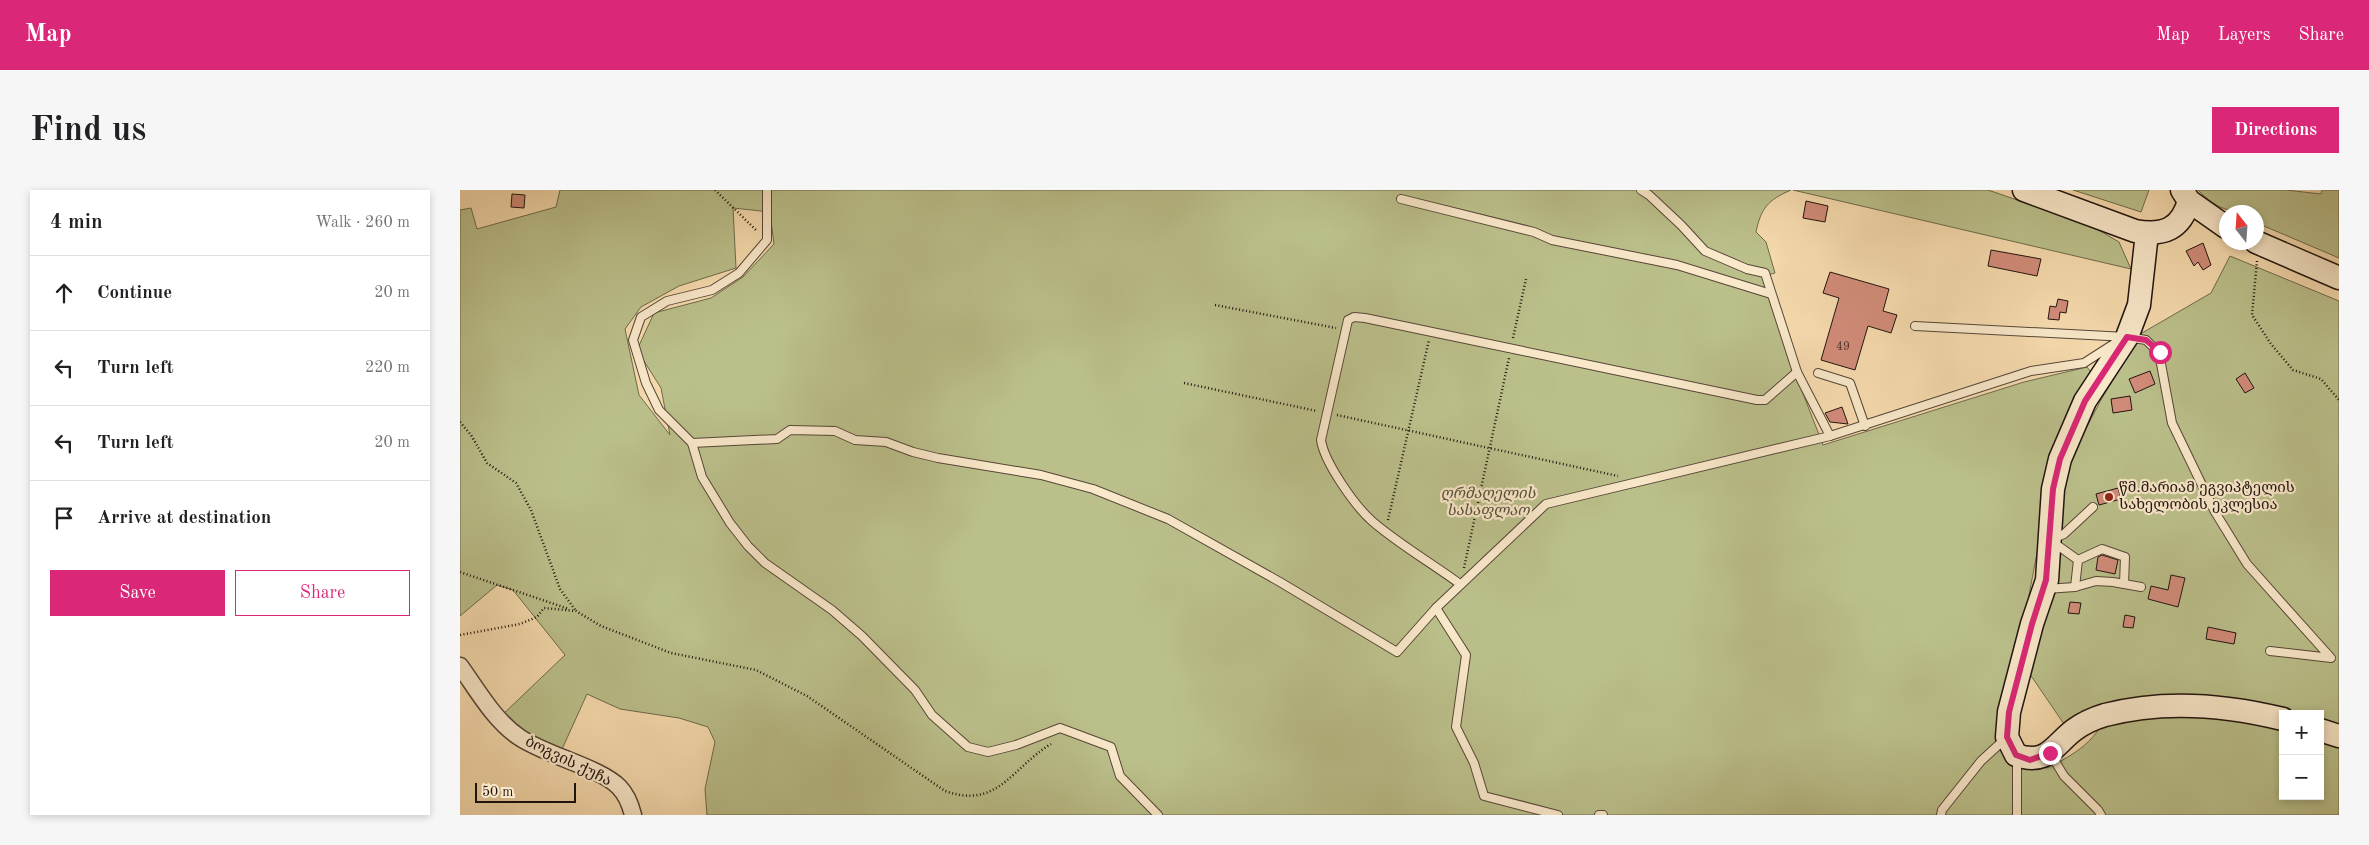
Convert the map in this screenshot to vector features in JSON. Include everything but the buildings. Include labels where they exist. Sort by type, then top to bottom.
[{"type":"street","points":[[2024,190],[2146,233],[2156,233],[2173,227],[2186,213],[2186,195]]},
{"type":"street","points":[[2186,195],[2219,221]]},
{"type":"street","points":[[2146,233],[2139,305],[2127,337],[2085,401],[2060,459],[2053,489],[2046,580],[2017,677],[2009,712],[2012,746],[2030,760],[2050,753],[2075,729],[2103,715],[2151,707],[2199,706],[2279,718]]},
{"type":"street","points":[[2264,245],[2339,278]]},
{"type":"street","name":"ბოგვის ქუჩა","points":[[460,666],[498,719],[520,738],[558,758],[599,775],[620,787],[633,815]]},
{"type":"street","points":[[2324,731],[2339,736]]},
{"type":"lane","points":[[767,190],[767,240],[739,274],[712,290],[667,301],[641,318],[633,340],[646,383],[659,410],[692,443],[702,477],[730,523],[748,546],[772,569],[832,610],[862,636],[915,690],[932,715],[968,747],[988,752],[1016,745],[1060,728],[1072,732],[1111,746],[1120,776],[1158,815]]},
{"type":"lane","points":[[1641,190],[1649,195],[1681,225],[1705,251],[1747,269],[1765,272],[1797,372],[1830,436]]},
{"type":"lane","points":[[1401,199],[1534,232],[1552,240],[1677,265],[1771,294]]},
{"type":"lane","points":[[1460,584],[1371,520],[1334,473],[1322,451],[1321,440],[1326,413],[1348,320],[1354,317],[1431,332],[1757,400],[1765,400],[1797,372]]},
{"type":"lane","points":[[1915,326],[2127,337],[2146,340],[2160,352],[2172,423],[2215,512],[2247,564],[2331,658],[2270,651]]},
{"type":"lane","points":[[692,443],[778,439],[790,430],[835,431],[855,440],[886,442],[913,452],[938,458],[1041,475],[1092,489],[1168,519],[1280,582],[1398,652],[1436,608],[1546,504],[1866,426],[2031,371],[2084,363],[2127,337]]},
{"type":"lane","points":[[1818,373],[1850,383],[1866,426]]},
{"type":"lane","points":[[2050,540],[2064,534],[2093,507]]},
{"type":"lane","points":[[2050,540],[2078,560]]},
{"type":"lane","points":[[2078,560],[2097,550],[2120,554],[2125,557],[2127,562],[2124,584]]},
{"type":"lane","points":[[2075,587],[2078,560]]},
{"type":"lane","points":[[2044,589],[2075,587],[2096,581],[2141,587]]},
{"type":"lane","points":[[1436,608],[1466,655],[1456,728],[1474,763],[1484,796],[1558,815]]},
{"type":"lane","points":[[1941,815],[1942,810],[1981,761],[2012,746],[2017,815]]},
{"type":"lane","points":[[2050,753],[2064,776],[2098,810],[2100,815]]},
{"type":"path","points":[[715,190],[767,240]]},
{"type":"path","points":[[2259,250],[2252,314],[2271,344],[2293,370],[2321,379],[2339,400]]},
{"type":"path","points":[[1460,584],[1526,279]]},
{"type":"path","points":[[1215,305],[1345,330]]},
{"type":"path","points":[[1386,530],[1431,332]]},
{"type":"path","points":[[1184,383],[1642,481]]},
{"type":"path","points":[[460,422],[471,435],[487,463],[516,482],[531,510],[560,589],[576,611]]},
{"type":"path","points":[[460,572],[576,611],[601,626],[671,653],[756,670],[807,696],[938,786],[962,797],[982,794],[1004,784],[1039,751],[1072,732]]},
{"type":"path","points":[[460,635],[520,624],[537,617],[544,608],[576,611]]},
{"type":"green space","name":"ღრმაღელის სასაფლაო","points":[[560,190],[1791,190],[1771,201],[1760,217],[1756,232],[1766,242],[1775,273],[1764,276],[1797,378],[1823,445],[2024,382],[2087,367],[2094,376],[2048,495],[2014,674],[2011,755],[2047,768],[2076,752],[2092,738],[2099,729],[2106,709],[2064,724],[2025,667],[2065,468],[2102,398],[2142,333],[2211,293],[2230,256],[2339,301],[2339,815],[707,815],[705,789],[715,742],[708,727],[679,718],[620,709],[587,694],[558,758],[498,719],[565,655],[513,590],[497,585],[460,616],[460,210],[471,208],[477,229],[556,207]],"holes":[[[733,208],[770,212],[774,244],[743,277],[711,298],[654,313],[637,350],[661,388],[670,435],[639,395],[625,329],[641,307],[679,286],[736,268]]]},
{"type":"green space","points":[[1793,190],[1988,190],[2090,225],[2119,242],[2131,269]]},
{"type":"green space","points":[[2073,190],[2149,190],[2141,212]]},
{"type":"green space","points":[[2198,190],[2286,190],[2321,194],[2322,190],[2339,190],[2339,258],[2264,226],[2264,205],[2219,206]]},
{"type":"place","name":"წმ.მარიამ ეგვიპტელის სახელობის ეკლესია","points":[[2109,497]]},
{"type":"route","points":[[2050,753],[2030,760],[2016,755],[2009,745],[2007,737],[2009,712],[2017,677],[2046,580],[2053,489],[2060,459],[2085,401],[2127,337],[2146,340],[2160,352]]}]
